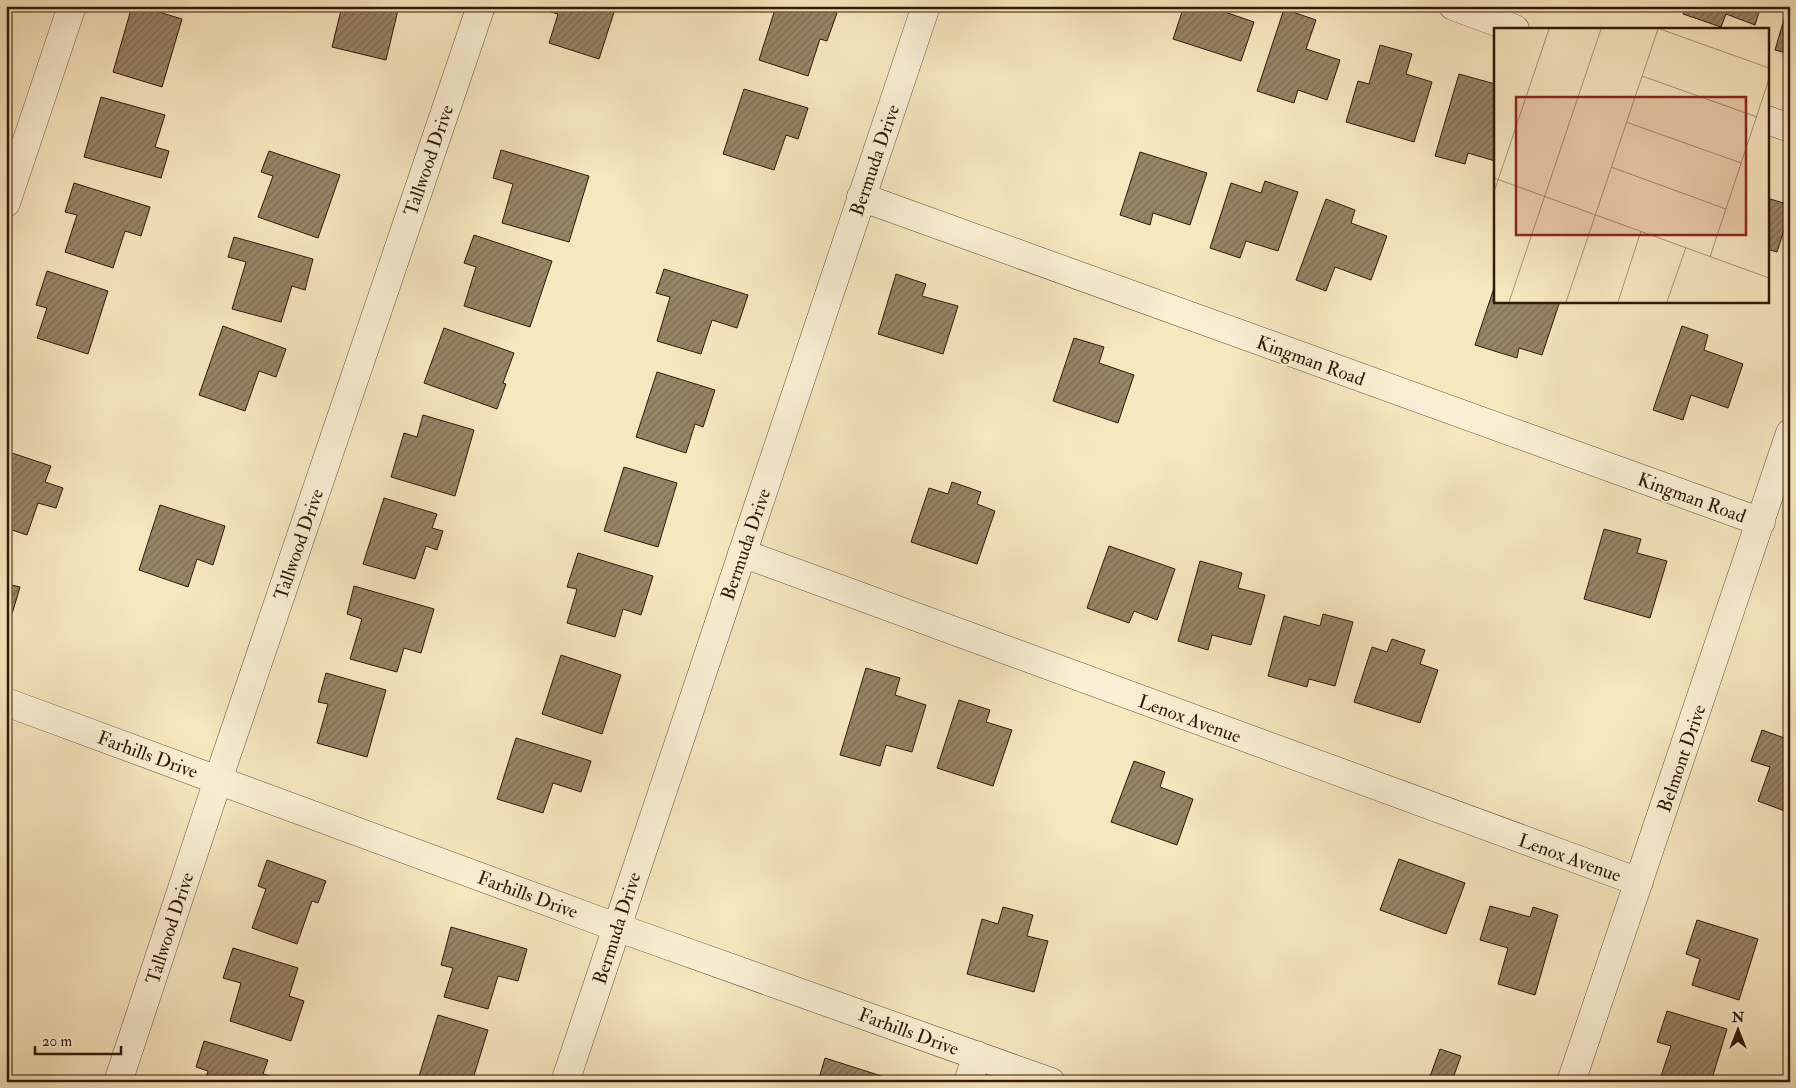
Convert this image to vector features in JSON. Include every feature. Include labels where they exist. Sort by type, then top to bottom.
[{"type":"street","points":[[6,203],[72,6]]},
{"type":"street","name":"Tallwood Drive","points":[[118,1082],[218,780],[480,6]]},
{"type":"street","name":"Bermuda Drive","points":[[565,1082],[926,6]]},
{"type":"street","points":[[1453,6],[1512,28]]},
{"type":"street","points":[[1768,120],[1790,128]]},
{"type":"street","name":"Kingman Road","points":[[861,197],[1761,522]]},
{"type":"street","name":"Belmont Drive","points":[[1571,1082],[1790,433]]},
{"type":"street","name":"Lenox Avenue","points":[[742,553],[1639,882]]},
{"type":"street","name":"Farhills Drive","points":[[6,702],[616,927],[1051,1082]]},
{"type":"street","points":[[968,1082],[977,1055]]},
{"type":"building","points":[[132,6],[139,6],[182,19],[162,87],[113,72]]},
{"type":"building","points":[[342,6],[399,6],[386,60],[332,47]]},
{"type":"building","points":[[549,6],[616,6],[599,59],[549,43],[558,14],[547,11]]},
{"type":"building","points":[[776,6],[817,6],[837,13],[827,41],[820,39],[808,76],[759,60]]},
{"type":"building","points":[[1184,6],[1223,6],[1222,11],[1254,22],[1241,61],[1173,39]]},
{"type":"building","points":[[1686,6],[1761,6],[1755,25],[1726,14],[1721,27],[1683,14]]},
{"type":"building","points":[[1788,6],[1790,6],[1790,54],[1775,50]]},
{"type":"building","points":[[1284,9],[1316,20],[1306,49],[1340,60],[1327,100],[1298,90],[1294,103],[1257,91]]},
{"type":"building","points":[[1380,45],[1412,54],[1406,74],[1432,82],[1414,142],[1346,122],[1358,81],[1369,84]]},
{"type":"building","points":[[1459,74],[1494,84],[1494,161],[1468,153],[1465,164],[1435,156]]},
{"type":"building","points":[[744,89],[808,108],[798,139],[786,135],[774,170],[723,154]]},
{"type":"building","points":[[101,97],[165,115],[155,147],[169,151],[161,178],[84,157]]},
{"type":"building","points":[[501,150],[589,176],[569,242],[502,223],[513,184],[493,178]]},
{"type":"building","points":[[269,151],[340,175],[318,238],[258,217],[273,176],[261,172]]},
{"type":"building","points":[[1140,152],[1207,173],[1190,225],[1153,213],[1150,225],[1120,215]]},
{"type":"building","points":[[1265,181],[1298,192],[1278,251],[1246,241],[1240,258],[1210,248],[1231,183],[1261,193]]},
{"type":"building","points":[[74,183],[150,207],[141,236],[125,231],[113,268],[65,252],[77,215],[65,212]]},
{"type":"building","points":[[1768,198],[1790,205],[1790,211],[1777,252],[1768,249]]},
{"type":"building","points":[[1326,199],[1355,210],[1351,223],[1387,236],[1371,280],[1335,267],[1326,291],[1296,280]]},
{"type":"building","points":[[474,235],[552,261],[530,327],[464,306],[476,267],[464,263]]},
{"type":"building","points":[[234,237],[313,259],[305,290],[292,286],[281,322],[232,309],[246,262],[228,257]]},
{"type":"building","points":[[664,269],[748,295],[737,328],[712,320],[701,354],[657,341],[670,297],[656,293]]},
{"type":"building","points":[[47,271],[108,291],[88,354],[37,338],[47,308],[36,305]]},
{"type":"building","points":[[896,274],[926,284],[922,296],[958,306],[943,354],[878,334]]},
{"type":"building","points":[[1494,288],[1494,302],[1560,302],[1542,355],[1519,348],[1517,358],[1475,345]]},
{"type":"building","points":[[223,326],[286,349],[276,377],[259,371],[245,411],[199,395]]},
{"type":"building","points":[[1682,326],[1708,335],[1704,350],[1743,364],[1728,408],[1691,395],[1683,420],[1653,410]]},
{"type":"building","points":[[444,328],[514,353],[503,383],[506,384],[497,409],[424,383]]},
{"type":"building","points":[[1074,338],[1104,347],[1099,363],[1134,375],[1118,423],[1053,401]]},
{"type":"building","points":[[657,372],[715,390],[703,427],[695,424],[686,453],[636,437]]},
{"type":"building","points":[[423,415],[474,430],[455,496],[391,477],[404,433],[417,437]]},
{"type":"building","points":[[6,451],[51,466],[45,482],[63,488],[56,508],[38,503],[27,535],[6,528]]},
{"type":"building","points":[[624,467],[677,483],[658,547],[604,531]]},
{"type":"building","points":[[952,482],[981,492],[977,504],[995,511],[977,564],[911,542],[929,488],[948,494]]},
{"type":"building","points":[[384,498],[437,514],[432,528],[443,531],[437,550],[426,546],[415,579],[363,564]]},
{"type":"building","points":[[160,505],[225,526],[213,565],[197,559],[188,587],[139,570]]},
{"type":"building","points":[[1604,529],[1641,539],[1637,553],[1667,561],[1650,618],[1584,599]]},
{"type":"building","points":[[1109,546],[1175,569],[1157,620],[1134,611],[1129,623],[1087,608]]},
{"type":"building","points":[[578,553],[653,576],[641,615],[623,609],[615,637],[567,623],[577,589],[567,587]]},
{"type":"building","points":[[1200,561],[1242,573],[1238,588],[1265,595],[1251,645],[1212,635],[1208,650],[1178,641]]},
{"type":"building","points":[[6,566],[12,567],[7,584],[20,587],[7,631]]},
{"type":"building","points":[[354,586],[434,609],[421,653],[404,648],[397,672],[350,659],[362,619],[347,614]]},
{"type":"building","points":[[1323,614],[1353,622],[1335,686],[1309,679],[1307,687],[1268,676],[1284,616],[1320,626]]},
{"type":"building","points":[[1392,639],[1425,650],[1420,664],[1438,670],[1420,723],[1354,702],[1372,647],[1387,652]]},
{"type":"building","points":[[561,655],[621,675],[602,734],[542,714]]},
{"type":"building","points":[[866,668],[900,678],[895,695],[926,705],[912,752],[886,745],[880,766],[840,755]]},
{"type":"building","points":[[326,673],[386,690],[367,757],[317,743],[328,704],[318,702]]},
{"type":"building","points":[[959,700],[990,710],[986,722],[1012,730],[993,786],[937,768]]},
{"type":"building","points":[[1762,730],[1790,740],[1790,813],[1758,801],[1770,767],[1751,761]]},
{"type":"building","points":[[516,738],[591,761],[581,792],[553,783],[543,813],[497,799]]},
{"type":"building","points":[[1134,761],[1165,772],[1160,787],[1193,799],[1177,845],[1111,822]]},
{"type":"building","points":[[1399,859],[1465,883],[1446,934],[1380,910]]},
{"type":"building","points":[[267,860],[326,881],[318,903],[312,901],[297,944],[252,928],[266,889],[258,886]]},
{"type":"building","points":[[1490,906],[1530,917],[1533,907],[1558,915],[1535,995],[1498,984],[1508,948],[1480,940]]},
{"type":"building","points":[[1003,907],[1033,915],[1027,936],[1048,941],[1034,992],[967,974],[982,919],[998,924]]},
{"type":"building","points":[[1697,920],[1758,939],[1739,1000],[1692,985],[1700,959],[1686,954]]},
{"type":"building","points":[[451,927],[527,949],[518,981],[498,976],[488,1009],[444,997],[453,968],[441,965]]},
{"type":"building","points":[[233,948],[298,968],[289,996],[304,1001],[291,1041],[230,1021],[241,983],[223,978]]},
{"type":"building","points":[[1667,1011],[1727,1029],[1711,1082],[1659,1082],[1671,1046],[1657,1042]]},
{"type":"building","points":[[438,1015],[488,1030],[472,1082],[437,1082],[419,1076]]},
{"type":"building","points":[[204,1041],[268,1060],[263,1074],[274,1077],[273,1082],[205,1082],[208,1071],[196,1067]]},
{"type":"building","points":[[1440,1049],[1461,1056],[1453,1078],[1463,1082],[1428,1082]]},
{"type":"building","points":[[825,1058],[894,1080],[894,1082],[818,1082]]},
{"type":"building","points":[[6,1077],[22,1082],[6,1082]]}]
